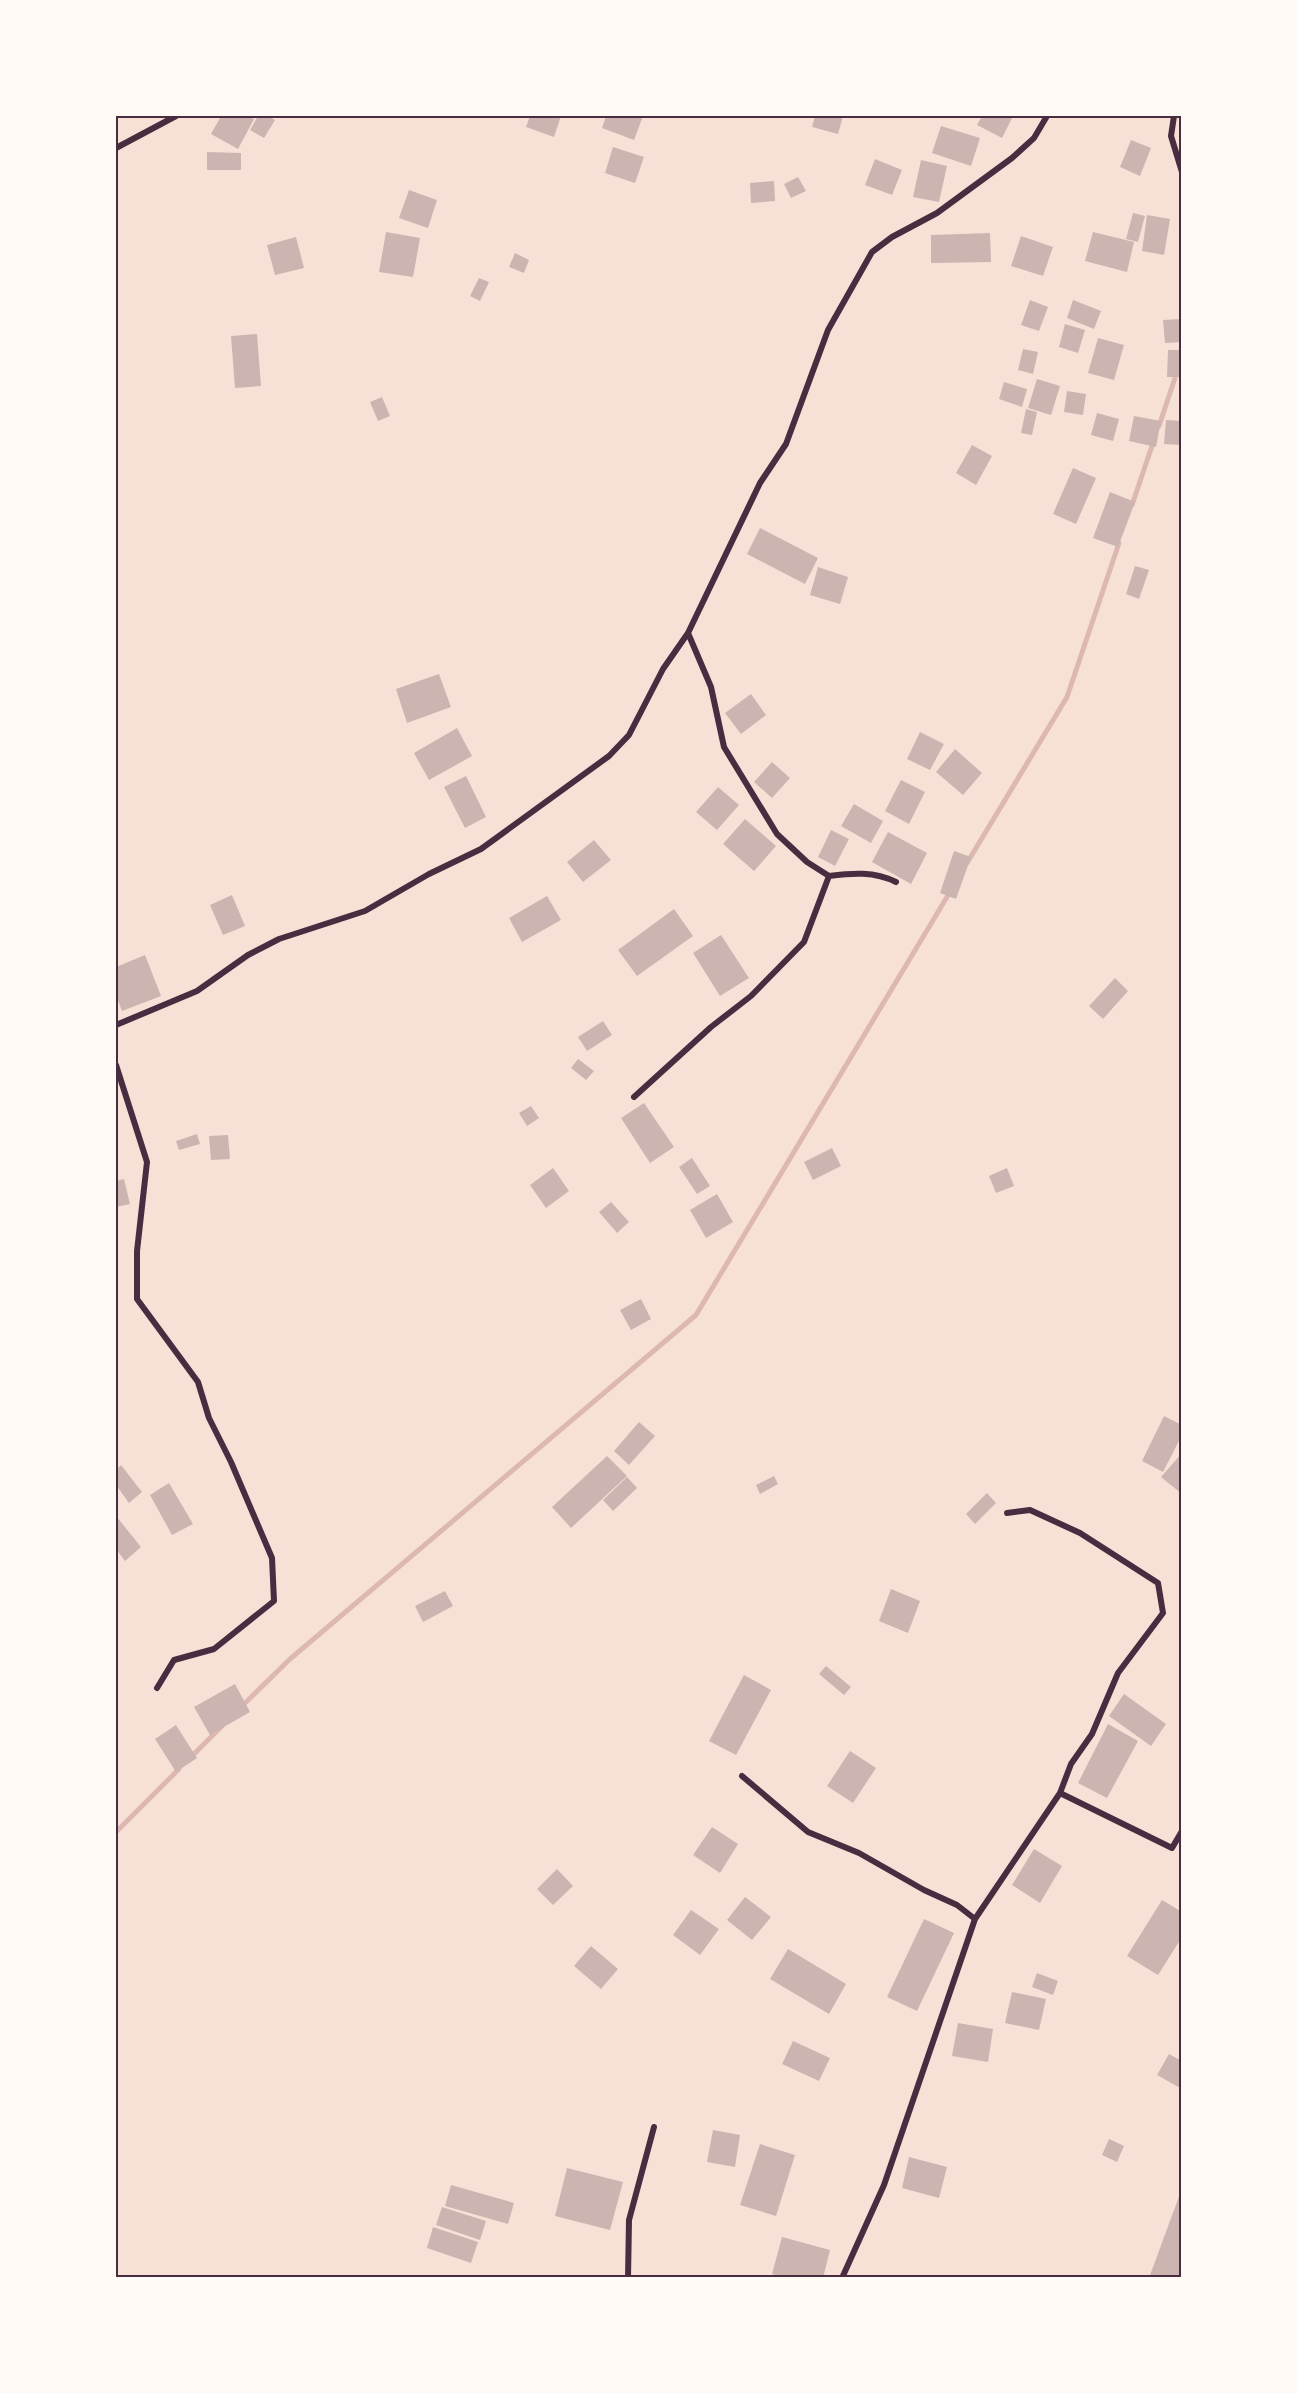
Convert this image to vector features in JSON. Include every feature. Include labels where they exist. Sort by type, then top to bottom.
[{"type":"street","points":[[116,148],[176,116]]},
{"type":"street","points":[[116,1025],[197,991],[248,955],[279,939],[364,911],[429,874],[481,849],[609,756],[629,735],[663,669],[688,633],[760,483],[786,444],[828,330],[872,252],[892,237],[937,213],[1012,158],[1034,138],[1047,116]]},
{"type":"street","points":[[1173,116],[1171,136],[1182,172]]},
{"type":"street","points":[[688,633],[711,687],[724,747],[777,834],[807,862],[829,876],[850,873],[882,875],[896,882]]},
{"type":"street","points":[[634,1097],[711,1027],[750,996],[804,942],[829,876]]},
{"type":"street","points":[[116,1065],[147,1162],[137,1251],[137,1299],[198,1382],[209,1418],[236,1473],[272,1558],[274,1601],[214,1649],[174,1660],[157,1688]]},
{"type":"street","points":[[842,2277],[884,2185],[975,1919],[1060,1793],[1071,1764],[1092,1734],[1118,1673],[1163,1613],[1158,1583],[1080,1533],[1030,1510],[1007,1513]]},
{"type":"street","points":[[742,1776],[808,1832],[859,1853],[924,1890],[957,1905],[975,1919]]},
{"type":"street","points":[[1060,1793],[1172,1848],[1182,1831]]},
{"type":"street","points":[[628,2277],[629,2220],[654,2127]]},
{"type":"building","points":[[221,116],[247,116],[254,119],[238,149],[211,134]]},
{"type":"building","points":[[258,116],[268,116],[275,120],[264,138],[250,130]]},
{"type":"building","points":[[530,116],[561,116],[554,137],[526,127]]},
{"type":"building","points":[[606,116],[643,116],[634,140],[602,128]]},
{"type":"building","points":[[815,116],[843,116],[838,134],[812,127]]},
{"type":"building","points":[[982,116],[1013,116],[1002,138],[977,125]]},
{"type":"building","points":[[941,126],[980,138],[971,166],[932,153]]},
{"type":"building","points":[[1131,140],[1151,148],[1140,176],[1120,167]]},
{"type":"building","points":[[613,147],[644,157],[635,183],[605,173]]},
{"type":"building","points":[[207,152],[241,153],[241,170],[207,170]]},
{"type":"building","points":[[875,159],[902,170],[892,195],[865,185]]},
{"type":"building","points":[[921,160],[947,166],[939,202],[913,197]]},
{"type":"building","points":[[798,177],[806,191],[791,198],[784,184]]},
{"type":"building","points":[[774,181],[775,201],[751,203],[750,183]]},
{"type":"building","points":[[409,190],[437,200],[428,228],[399,218]]},
{"type":"building","points":[[1133,213],[1145,216],[1138,242],[1126,239]]},
{"type":"building","points":[[1147,215],[1170,219],[1164,255],[1142,251]]},
{"type":"building","points":[[386,232],[420,238],[413,277],[379,272]]},
{"type":"building","points":[[1093,232],[1134,242],[1127,272],[1085,261]]},
{"type":"building","points":[[990,233],[991,262],[931,263],[931,235]]},
{"type":"building","points":[[1021,236],[1053,247],[1043,276],[1011,266]]},
{"type":"building","points":[[296,237],[304,268],[275,275],[267,245]]},
{"type":"building","points":[[515,253],[529,260],[524,273],[509,267]]},
{"type":"building","points":[[479,278],[489,282],[480,301],[470,296]]},
{"type":"building","points":[[1030,300],[1048,307],[1039,331],[1021,325]]},
{"type":"building","points":[[1073,300],[1101,311],[1094,329],[1067,318]]},
{"type":"building","points":[[1182,319],[1182,342],[1165,343],[1163,320]]},
{"type":"building","points":[[1065,324],[1085,330],[1078,353],[1059,347]]},
{"type":"building","points":[[257,334],[261,386],[235,388],[231,336]]},
{"type":"building","points":[[1098,338],[1124,345],[1114,380],[1088,373]]},
{"type":"building","points":[[1023,349],[1038,352],[1033,374],[1018,370]]},
{"type":"building","points":[[1168,350],[1182,350],[1182,377],[1167,377]]},
{"type":"building","points":[[1037,379],[1060,386],[1051,415],[1028,408]]},
{"type":"building","points":[[1004,382],[1027,389],[1022,407],[999,399]]},
{"type":"building","points":[[1067,391],[1086,394],[1083,415],[1064,412]]},
{"type":"building","points":[[382,397],[390,416],[378,421],[370,402]]},
{"type":"building","points":[[1026,409],[1037,412],[1032,435],[1021,433]]},
{"type":"building","points":[[1097,413],[1119,419],[1113,441],[1091,435]]},
{"type":"building","points":[[1134,416],[1161,421],[1156,447],[1129,441]]},
{"type":"building","points":[[1166,420],[1182,421],[1182,445],[1164,444]]},
{"type":"building","points":[[972,445],[992,456],[976,485],[956,473]]},
{"type":"building","points":[[1073,468],[1096,478],[1076,524],[1053,514]]},
{"type":"building","points":[[1110,492],[1135,502],[1118,547],[1093,538]]},
{"type":"building","points":[[760,528],[818,558],[805,584],[747,554]]},
{"type":"building","points":[[1135,566],[1149,570],[1139,599],[1126,594]]},
{"type":"building","points":[[818,567],[848,577],[840,604],[810,595]]},
{"type":"building","points":[[439,674],[451,707],[407,723],[396,689]]},
{"type":"building","points":[[751,694],[766,715],[741,734],[725,713]]},
{"type":"building","points":[[457,728],[472,756],[429,780],[414,753]]},
{"type":"building","points":[[920,732],[944,744],[930,770],[907,759]]},
{"type":"building","points":[[955,749],[982,773],[963,795],[936,772]]},
{"type":"building","points":[[772,762],[790,778],[772,798],[754,782]]},
{"type":"building","points":[[466,776],[486,817],[465,828],[444,787]]},
{"type":"building","points":[[901,780],[925,792],[909,824],[885,811]]},
{"type":"building","points":[[718,787],[739,805],[717,830],[696,812]]},
{"type":"building","points":[[854,804],[883,821],[871,843],[841,826]]},
{"type":"building","points":[[745,819],[776,846],[754,871],[723,844]]},
{"type":"building","points":[[831,830],[849,839],[835,866],[818,857]]},
{"type":"building","points":[[888,832],[927,853],[911,884],[872,862]]},
{"type":"building","points":[[594,840],[611,860],[583,882],[567,862]]},
{"type":"building","points":[[954,851],[971,857],[956,899],[940,893]]},
{"type":"building","points":[[232,895],[245,926],[223,935],[210,905]]},
{"type":"building","points":[[547,896],[561,920],[522,942],[509,918]]},
{"type":"building","points":[[674,909],[693,936],[637,976],[618,950]]},
{"type":"building","points":[[721,935],[749,978],[720,996],[693,953]]},
{"type":"building","points":[[145,955],[161,996],[122,1011],[116,995],[116,967]]},
{"type":"building","points":[[1115,978],[1128,991],[1103,1019],[1089,1006]]},
{"type":"building","points":[[603,1021],[612,1035],[587,1051],[578,1037]]},
{"type":"building","points":[[578,1059],[594,1071],[586,1080],[571,1068]]},
{"type":"building","points":[[644,1103],[674,1147],[650,1163],[621,1118]]},
{"type":"building","points":[[531,1106],[539,1118],[527,1126],[519,1113]]},
{"type":"building","points":[[197,1134],[200,1144],[179,1150],[176,1141]]},
{"type":"building","points":[[228,1135],[230,1159],[211,1160],[209,1136]]},
{"type":"building","points":[[832,1148],[841,1166],[813,1180],[804,1162]]},
{"type":"building","points":[[692,1158],[710,1186],[697,1194],[679,1167]]},
{"type":"building","points":[[553,1168],[569,1191],[546,1208],[530,1185]]},
{"type":"building","points":[[1007,1168],[1014,1186],[996,1193],[989,1176]]},
{"type":"building","points":[[124,1179],[130,1204],[116,1207],[116,1181]]},
{"type":"building","points":[[717,1194],[733,1222],[706,1238],[690,1210]]},
{"type":"building","points":[[611,1202],[629,1222],[617,1233],[599,1212]]},
{"type":"building","points":[[641,1299],[651,1319],[631,1330],[620,1310]]},
{"type":"building","points":[[1164,1416],[1182,1425],[1182,1435],[1163,1472],[1142,1461]]},
{"type":"building","points":[[639,1422],[655,1436],[629,1465],[614,1451]]},
{"type":"building","points":[[1182,1453],[1182,1494],[1161,1477]]},
{"type":"building","points":[[607,1456],[627,1476],[571,1528],[552,1507]]},
{"type":"building","points":[[121,1465],[142,1492],[129,1503],[116,1485],[116,1470]]},
{"type":"building","points":[[774,1476],[778,1484],[760,1494],[756,1485]]},
{"type":"building","points":[[627,1477],[637,1488],[613,1511],[603,1500]]},
{"type":"building","points":[[169,1483],[193,1524],[172,1535],[150,1495]]},
{"type":"building","points":[[987,1493],[996,1503],[975,1524],[966,1514]]},
{"type":"building","points":[[116,1516],[141,1547],[125,1561],[116,1549]]},
{"type":"building","points":[[891,1589],[920,1601],[908,1633],[879,1621]]},
{"type":"building","points":[[445,1591],[453,1606],[423,1622],[415,1606]]},
{"type":"building","points":[[826,1666],[851,1687],[844,1695],[819,1674]]},
{"type":"building","points":[[744,1675],[771,1690],[736,1755],[709,1741]]},
{"type":"building","points":[[235,1684],[250,1712],[210,1735],[194,1707]]},
{"type":"building","points":[[1124,1694],[1166,1724],[1151,1746],[1109,1716]]},
{"type":"building","points":[[1108,1724],[1138,1741],[1107,1798],[1078,1783]]},
{"type":"building","points":[[176,1725],[197,1758],[176,1772],[155,1739]]},
{"type":"building","points":[[850,1751],[876,1768],[853,1803],[827,1786]]},
{"type":"building","points":[[712,1827],[738,1844],[720,1873],[693,1855]]},
{"type":"building","points":[[1034,1849],[1062,1866],[1040,1903],[1012,1885]]},
{"type":"building","points":[[557,1869],[573,1886],[553,1905],[537,1889]]},
{"type":"building","points":[[745,1897],[771,1917],[752,1940],[727,1920]]},
{"type":"building","points":[[1162,1900],[1182,1912],[1182,1937],[1158,1975],[1127,1956]]},
{"type":"building","points":[[691,1910],[719,1929],[700,1955],[673,1935]]},
{"type":"building","points":[[924,1919],[954,1933],[917,2011],[887,1997]]},
{"type":"building","points":[[591,1946],[618,1969],[601,1989],[574,1966]]},
{"type":"building","points":[[788,1949],[846,1984],[829,2014],[770,1979]]},
{"type":"building","points":[[1037,1973],[1058,1981],[1053,1995],[1032,1987]]},
{"type":"building","points":[[1012,1992],[1046,1999],[1039,2030],[1005,2023]]},
{"type":"building","points":[[958,2023],[993,2029],[988,2062],[952,2056]]},
{"type":"building","points":[[793,2041],[830,2058],[819,2081],[782,2064]]},
{"type":"building","points":[[1169,2054],[1182,2061],[1182,2089],[1157,2075]]},
{"type":"building","points":[[713,2130],[740,2135],[735,2167],[707,2162]]},
{"type":"building","points":[[1109,2139],[1124,2146],[1117,2162],[1102,2155]]},
{"type":"building","points":[[760,2144],[795,2155],[776,2216],[740,2205]]},
{"type":"building","points":[[909,2157],[947,2167],[939,2198],[902,2188]]},
{"type":"building","points":[[567,2168],[623,2182],[610,2230],[555,2216]]},
{"type":"building","points":[[451,2185],[514,2203],[508,2224],[445,2206]]},
{"type":"building","points":[[1181,2191],[1182,2278],[1149,2278]]},
{"type":"building","points":[[442,2207],[486,2221],[480,2240],[436,2225]]},
{"type":"building","points":[[433,2227],[478,2242],[471,2263],[427,2248]]},
{"type":"building","points":[[782,2237],[830,2250],[823,2278],[785,2278],[772,2274]]},
{"type":"waterway","points":[[1159,426],[1177,372]]},
{"type":"waterway","points":[[1132,505],[1154,440]]},
{"type":"waterway","points":[[967,863],[1067,697],[1119,543]]},
{"type":"waterway","points":[[241,1707],[290,1659],[696,1315],[950,892]]},
{"type":"waterway","points":[[190,1758],[222,1726]]},
{"type":"waterway","points":[[116,1832],[179,1769]]}]
